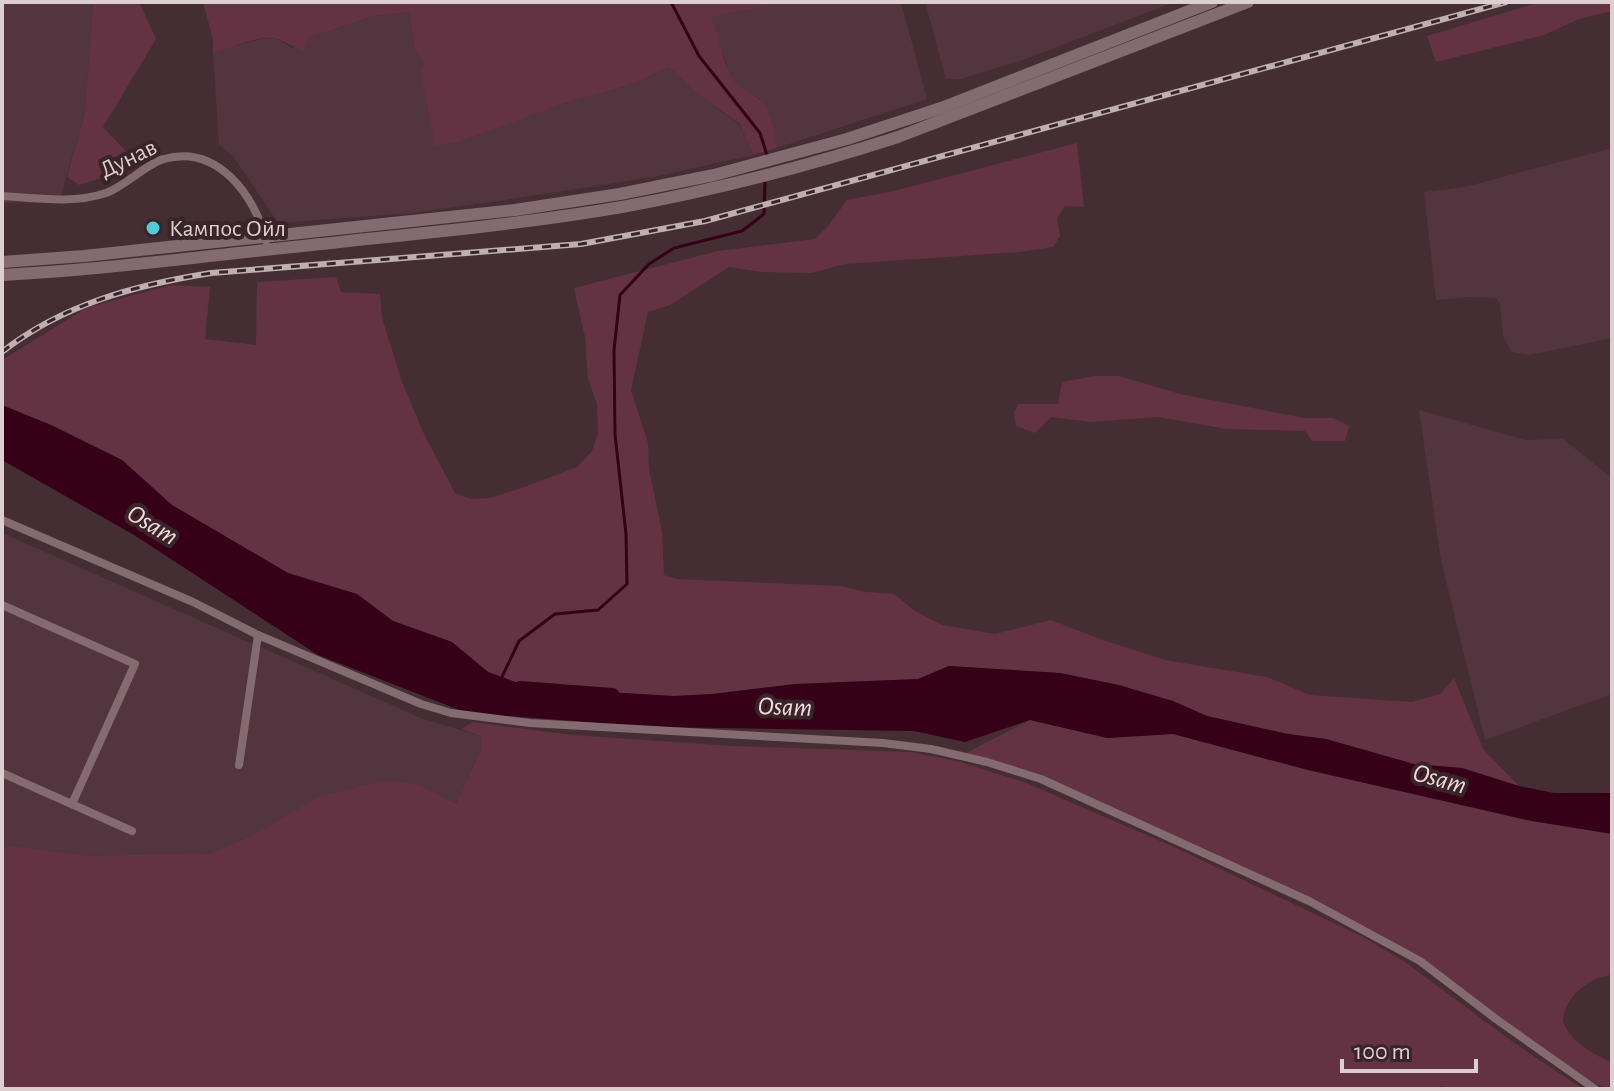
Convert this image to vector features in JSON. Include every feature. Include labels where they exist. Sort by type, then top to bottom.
[{"type":"main road","points":[[2,275],[515,210],[620,194],[714,175],[847,139],[941,108],[1212,2]]},
{"type":"main road","points":[[2,262],[516,223],[668,198],[783,171],[944,121],[1248,2]]},
{"type":"street","name":"Дунав","points":[[2,196],[78,198],[104,193],[162,159],[202,158],[218,167],[244,190],[266,243]]},
{"type":"street","points":[[2,530],[4,520],[193,602],[258,635],[421,704],[451,713],[530,723],[883,743],[931,749],[1041,779],[1295,894],[1389,942],[1420,961],[1595,1089]]},
{"type":"street","points":[[2,605],[135,664],[72,804]]},
{"type":"street","points":[[239,765],[258,635]]},
{"type":"street","points":[[2,773],[132,831]]},
{"type":"shaded area","points":[[2,2],[93,2],[85,112],[59,202],[2,203]]},
{"type":"shaded area","points":[[93,2],[139,2],[156,39],[103,127],[140,166],[79,185],[67,177],[85,112]]},
{"type":"shaded area","points":[[203,2],[787,2],[711,17],[728,70],[737,84],[761,101],[769,113],[777,148],[753,155],[740,124],[699,95],[669,67],[636,83],[559,105],[458,142],[435,146],[421,73],[425,62],[415,49],[410,12],[374,16],[313,36],[304,51],[278,39],[267,38],[213,52]]},
{"type":"shaded area","points":[[787,2],[901,2],[927,99],[777,148],[774,130],[759,98],[742,90],[730,75],[710,17]]},
{"type":"shaded area","points":[[925,2],[1175,2],[1020,61],[960,79],[946,79]]},
{"type":"shaded area","points":[[1540,2],[1612,2],[1612,11],[1579,19],[1544,35],[1436,62],[1427,36]]},
{"type":"shaded area","points":[[410,12],[413,24],[559,105],[636,83],[669,67],[699,95],[740,125],[753,155],[654,177],[505,200],[412,213],[278,223],[233,156],[219,145],[213,52],[276,38],[292,48],[313,36],[374,16]]},
{"type":"shaded area","points":[[1077,143],[1084,207],[1065,206],[1057,218],[1060,236],[1053,247],[845,264],[811,273],[762,272],[729,267],[670,305],[648,312],[631,390],[648,443],[649,469],[662,532],[664,575],[677,579],[841,586],[894,594],[915,611],[942,625],[995,634],[1051,620],[1165,660],[1267,677],[1310,695],[1412,702],[1440,694],[1454,678],[1483,749],[1519,786],[1462,768],[1414,764],[1326,739],[1207,716],[1173,701],[1060,673],[949,666],[918,679],[796,684],[712,694],[548,694],[488,672],[452,642],[393,621],[357,594],[288,573],[172,505],[122,460],[2,405],[2,360],[88,307],[172,285],[210,287],[205,339],[256,345],[257,282],[336,277],[341,292],[380,294],[382,318],[402,382],[424,434],[455,493],[471,499],[490,498],[577,467],[592,451],[598,433],[597,404],[588,379],[585,337],[574,288],[718,251],[815,239],[847,200],[894,191]]},
{"type":"shaded area","points":[[1612,148],[1612,338],[1529,355],[1512,352],[1503,336],[1500,304],[1496,298],[1436,300],[1424,192],[1465,187]]},
{"type":"shaded area","points":[[1096,376],[1119,376],[1180,394],[1304,418],[1333,418],[1349,426],[1345,441],[1312,441],[1305,431],[1227,429],[1158,417],[1091,422],[1051,417],[1035,433],[1016,426],[1014,413],[1018,404],[1058,404],[1062,382]]},
{"type":"shaded area","points":[[1419,410],[1525,440],[1563,439],[1612,478],[1612,694],[1485,740],[1441,560]]},
{"type":"shaded area","points":[[2,533],[423,719],[481,736],[481,749],[456,804],[426,788],[254,835],[207,856],[194,853],[91,856],[2,847]]},
{"type":"shaded area","points":[[1030,720],[1107,738],[1173,734],[1308,770],[1532,821],[1612,834],[1612,975],[1595,980],[1579,990],[1568,1004],[1563,1021],[1577,1041],[1612,1063],[1612,1089],[1598,1085],[1553,1058],[1387,941],[1066,790],[964,754]]},
{"type":"shaded area","points":[[472,722],[572,735],[732,746],[911,752],[960,762],[1024,782],[1176,848],[1363,937],[1405,962],[1583,1089],[1456,1089],[1441,1086],[1437,1089],[2,1089],[2,847],[91,856],[207,855],[254,835],[318,797],[381,781],[406,782],[426,788],[456,804],[481,749],[481,736],[462,729]]},
{"type":"water","points":[[2,405],[122,460],[172,505],[288,573],[357,594],[393,621],[452,642],[488,672],[548,694],[712,694],[796,684],[918,679],[949,666],[1060,673],[1119,685],[1173,701],[1207,716],[1326,739],[1414,764],[1462,768],[1519,786],[1554,793],[1612,793],[1612,834],[1532,821],[1308,770],[1173,734],[1107,738],[1030,720],[965,742],[914,731],[656,727],[467,713],[318,655],[134,535],[2,460]]},
{"type":"waterway","points":[[671,2],[699,56],[760,133],[767,155]]},
{"type":"waterway","points":[[501,679],[519,641],[555,614],[598,610],[627,584],[626,534],[615,434],[614,350],[620,295],[649,264],[674,248],[742,231],[764,214],[765,183]]},
{"type":"waterway","name":"Osam","points":[[520,689],[612,696]]},
{"type":"railway","points":[[2,352],[50,321],[101,299],[211,273],[581,244],[705,221],[1506,2]]},
{"type":"place","name":"Кампос Ойл","points":[[153,228]]}]
